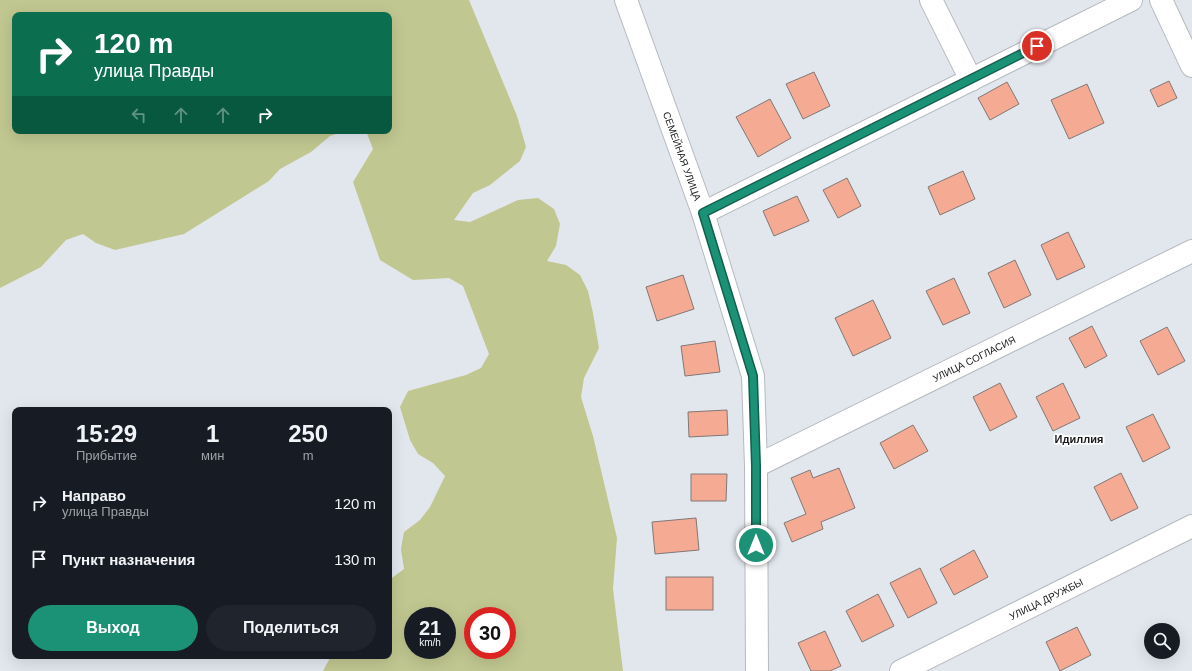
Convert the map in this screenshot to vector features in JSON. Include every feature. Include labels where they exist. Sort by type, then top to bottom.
[{"type":"street","name":"СЕМЕЙНАЯ УЛИЦА","points":[[626,0],[703,213],[753,376],[756,466],[757,671]]},
{"type":"street","points":[[931,0],[971,80]]},
{"type":"street","points":[[703,213],[1131,0]]},
{"type":"street","points":[[1161,0],[1192,66]]},
{"type":"street","name":"УЛИЦА СОГЛАСИЯ","points":[[756,466],[1192,251]]},
{"type":"street","name":"УЛИЦА ДРУЖБЫ","points":[[901,671],[1192,526]]},
{"type":"green space","points":[[0,0],[469,0],[517,116],[526,147],[520,161],[490,185],[473,193],[454,220],[470,222],[518,200],[538,198],[554,209],[560,224],[556,246],[547,261],[566,265],[580,275],[588,291],[599,348],[584,378],[581,397],[593,436],[617,538],[613,589],[623,671],[323,671],[329,659],[392,659],[392,578],[404,569],[401,549],[404,532],[420,520],[430,507],[445,476],[433,463],[418,454],[410,440],[400,407],[408,391],[466,375],[481,368],[489,354],[463,286],[449,278],[413,280],[380,260],[353,182],[373,149],[367,134],[392,134],[392,12],[12,12],[12,134],[336,134],[330,136],[311,152],[280,169],[269,181],[184,234],[115,250],[96,243],[83,234],[66,240],[41,267],[0,288]]},
{"type":"building","points":[[814,72],[830,106],[803,119],[786,84]]},
{"type":"building","points":[[1169,81],[1177,98],[1158,107],[1150,90]]},
{"type":"building","points":[[1007,82],[1019,104],[990,120],[978,98]]},
{"type":"building","points":[[1087,84],[1104,123],[1069,139],[1051,100]]},
{"type":"building","points":[[770,99],[791,138],[758,157],[736,117]]},
{"type":"building","points":[[963,171],[975,199],[940,215],[928,187]]},
{"type":"building","points":[[847,178],[861,206],[838,218],[823,190]]},
{"type":"building","points":[[797,196],[809,221],[774,236],[763,211]]},
{"type":"building","points":[[1068,232],[1085,267],[1057,280],[1041,245]]},
{"type":"building","points":[[1015,260],[1031,295],[1004,308],[988,273]]},
{"type":"building","points":[[683,275],[694,309],[657,321],[646,287]]},
{"type":"building","points":[[954,278],[970,313],[943,325],[926,291]]},
{"type":"building","points":[[873,300],[891,338],[853,356],[835,318]]},
{"type":"building","points":[[1092,326],[1107,356],[1085,368],[1069,338]]},
{"type":"building","points":[[1167,327],[1185,361],[1158,375],[1140,341]]},
{"type":"building","points":[[715,341],[720,372],[685,376],[681,346]]},
{"type":"building","points":[[1000,383],[1017,417],[990,431],[973,397]]},
{"type":"building","points":[[1063,383],[1080,418],[1053,431],[1036,397]]},
{"type":"building","points":[[727,410],[728,435],[689,437],[688,412]]},
{"type":"building","points":[[1153,414],[1170,448],[1143,462],[1126,427]]},
{"type":"building","points":[[913,425],[928,451],[894,469],[880,443]]},
{"type":"building","points":[[839,468],[855,508],[821,522],[823,529],[792,542],[784,523],[806,514],[791,478],[810,470],[813,478]]},
{"type":"building","points":[[1121,473],[1138,508],[1111,521],[1094,487]]},
{"type":"building","points":[[691,474],[727,474],[726,501],[691,501]]},
{"type":"building","points":[[696,518],[699,550],[655,554],[652,522]]},
{"type":"building","points":[[974,550],[988,577],[954,595],[940,569]]},
{"type":"building","points":[[920,568],[937,603],[908,618],[890,583]]},
{"type":"building","points":[[666,577],[713,577],[713,610],[666,610]]},
{"type":"building","points":[[878,594],[894,626],[862,642],[846,611]]},
{"type":"building","points":[[1077,627],[1091,655],[1060,671],[1046,642]]},
{"type":"building","points":[[825,631],[841,666],[830,671],[811,671],[798,643]]},
{"type":"district","name":"Идиллия","points":[[1079,439]]},
{"type":"route","points":[[756,545],[756,466],[753,376],[703,213],[1037,46]]}]
